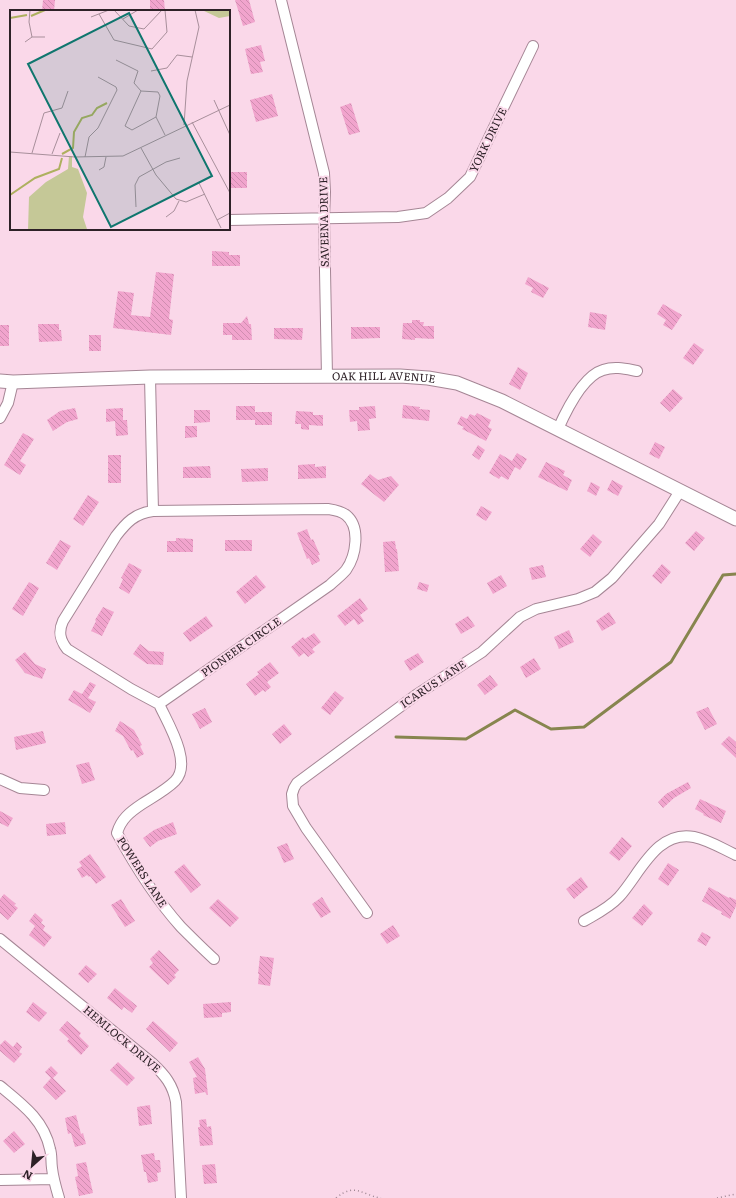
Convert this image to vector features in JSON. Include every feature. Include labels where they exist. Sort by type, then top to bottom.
[{"type":"main road","name":"OAK HILL AVENUE","points":[[7,382],[150,377],[327,376],[414,376],[450,382],[491,396],[736,519]]},
{"type":"street","name":"SAVEENA DRIVE","points":[[281,0],[324,173],[327,376]]},
{"type":"street","name":"YORK DRIVE","points":[[230,220],[398,217],[426,213],[448,198],[470,177],[533,46]]},
{"type":"street","points":[[558,429],[572,400],[580,389],[597,372],[612,368],[637,371]]},
{"type":"street","points":[[150,377],[153,510]]},
{"type":"street","points":[[0,418],[8,403],[7,382]]},
{"type":"street","name":"ICARUS LANE","points":[[367,913],[306,828],[293,806],[292,794],[297,783],[416,695],[482,652],[520,617],[536,609],[587,596],[604,586],[659,524],[680,491]]},
{"type":"street","name":"PIONEER CIRCLE","points":[[328,509],[339,511],[346,515],[351,521],[355,540],[353,555],[346,569],[330,585],[159,704],[130,689],[70,651],[64,645],[60,633],[63,621],[116,536],[137,514],[153,510],[328,509]]},
{"type":"street","name":"POWERS LANE","points":[[159,704],[181,754],[182,766],[180,773],[176,780],[125,816],[117,833],[128,853],[163,904],[182,927],[214,960]]},
{"type":"street","points":[[0,779],[20,788],[44,790]]},
{"type":"street","points":[[584,921],[605,909],[615,901],[654,851],[665,842],[687,836],[693,837],[707,841],[736,855]]},
{"type":"street","name":"HEMLOCK DRIVE","points":[[0,939],[152,1063],[168,1080],[176,1102],[181,1198]]},
{"type":"street","points":[[0,1086],[31,1112],[39,1121],[44,1130],[51,1151],[54,1179],[59,1198]]},
{"type":"street","points":[[0,1180],[54,1179]]},
{"type":"path","points":[[336,1198],[345,1191],[356,1190],[382,1198]]},
{"type":"path","points":[[717,1198],[736,1194]]},
{"type":"building","points":[[43,0],[55,0],[54,10],[42,10]]},
{"type":"building","points":[[150,0],[164,0],[165,10],[150,10]]},
{"type":"building","points":[[235,0],[249,0],[255,22],[243,26]]},
{"type":"building","points":[[261,45],[265,61],[260,62],[263,72],[251,74],[245,49]]},
{"type":"building","points":[[272,94],[278,116],[256,122],[250,100]]},
{"type":"building","points":[[351,103],[360,132],[349,135],[340,107]]},
{"type":"building","points":[[230,172],[247,172],[247,188],[230,188]]},
{"type":"building","points":[[212,251],[229,252],[229,255],[240,255],[240,266],[212,266]]},
{"type":"building","points":[[156,272],[174,274],[169,319],[173,320],[171,335],[113,328],[118,291],[134,293],[131,315],[150,317]]},
{"type":"building","points":[[528,277],[549,288],[543,298],[531,292],[533,288],[525,284]]},
{"type":"building","points":[[663,304],[682,315],[672,330],[663,325],[666,320],[657,314]]},
{"type":"building","points":[[590,312],[607,315],[605,330],[588,327]]},
{"type":"building","points":[[247,316],[249,324],[251,324],[252,340],[232,340],[232,335],[223,335],[223,323],[241,323]]},
{"type":"building","points":[[412,320],[420,320],[420,322],[424,322],[423,326],[434,326],[434,339],[402,339],[403,323],[412,323]]},
{"type":"building","points":[[38,324],[59,324],[62,341],[39,342]]},
{"type":"building","points":[[0,325],[9,325],[9,346],[0,346]]},
{"type":"building","points":[[351,327],[380,327],[380,338],[351,339]]},
{"type":"building","points":[[274,328],[303,328],[302,340],[274,339]]},
{"type":"building","points":[[89,335],[101,335],[101,351],[89,351]]},
{"type":"building","points":[[694,343],[704,350],[693,365],[683,358]]},
{"type":"building","points":[[518,367],[528,373],[520,390],[509,384]]},
{"type":"building","points":[[673,389],[683,398],[670,412],[660,403]]},
{"type":"building","points":[[403,405],[430,410],[429,421],[402,418]]},
{"type":"building","points":[[236,406],[255,406],[255,412],[272,412],[272,425],[255,425],[255,420],[236,420]]},
{"type":"building","points":[[375,406],[376,418],[369,419],[370,430],[358,431],[357,421],[350,422],[349,410],[359,410],[359,407]]},
{"type":"building","points":[[75,408],[78,419],[67,422],[53,431],[47,420],[60,411]]},
{"type":"building","points":[[123,408],[123,420],[127,420],[128,435],[116,436],[115,421],[106,422],[106,409]]},
{"type":"building","points":[[194,410],[210,410],[210,422],[194,423]]},
{"type":"building","points":[[296,411],[313,412],[313,415],[323,415],[323,426],[309,425],[309,430],[301,429],[301,424],[295,424]]},
{"type":"building","points":[[477,413],[491,420],[488,427],[492,429],[486,441],[462,429],[464,427],[457,424],[461,416],[467,419],[470,414],[475,416]]},
{"type":"building","points":[[185,426],[197,426],[197,437],[185,438]]},
{"type":"building","points":[[23,433],[34,439],[20,461],[26,465],[20,475],[4,465]]},
{"type":"building","points":[[655,442],[665,447],[659,459],[649,454]]},
{"type":"building","points":[[478,445],[485,450],[479,460],[472,455]]},
{"type":"building","points":[[517,453],[527,459],[520,470],[515,467],[508,480],[501,476],[499,479],[489,473],[500,454],[512,461]]},
{"type":"building","points":[[108,455],[121,455],[121,483],[108,483]]},
{"type":"building","points":[[546,462],[565,471],[563,475],[572,480],[567,491],[538,477]]},
{"type":"building","points":[[315,464],[315,467],[326,466],[326,478],[298,479],[298,465]]},
{"type":"building","points":[[210,466],[211,478],[183,478],[183,467]]},
{"type":"building","points":[[268,468],[268,481],[242,482],[241,469]]},
{"type":"building","points":[[370,474],[378,480],[391,476],[399,485],[384,502],[361,484]]},
{"type":"building","points":[[612,480],[623,486],[618,496],[607,490]]},
{"type":"building","points":[[591,482],[600,487],[596,496],[587,491]]},
{"type":"building","points":[[88,495],[99,502],[83,526],[73,519]]},
{"type":"building","points":[[481,506],[492,512],[486,521],[476,515]]},
{"type":"building","points":[[307,529],[311,540],[313,539],[320,555],[318,555],[320,561],[312,565],[309,558],[307,559],[297,533]]},
{"type":"building","points":[[696,531],[705,538],[694,551],[685,543]]},
{"type":"building","points":[[593,534],[602,542],[590,557],[580,549]]},
{"type":"building","points":[[176,538],[193,539],[193,552],[167,552],[167,541],[176,541]]},
{"type":"building","points":[[60,540],[71,546],[57,570],[46,563]]},
{"type":"building","points":[[225,540],[252,540],[252,551],[225,551]]},
{"type":"building","points":[[395,541],[399,571],[385,572],[383,542]]},
{"type":"building","points":[[129,563],[142,570],[129,594],[119,588],[123,579],[121,578]]},
{"type":"building","points":[[662,564],[671,572],[661,584],[652,576]]},
{"type":"building","points":[[543,565],[546,577],[532,580],[529,568]]},
{"type":"building","points":[[256,575],[266,587],[245,604],[236,592]]},
{"type":"building","points":[[501,575],[507,586],[493,594],[487,583]]},
{"type":"building","points":[[29,582],[39,588],[23,616],[12,609]]},
{"type":"building","points":[[419,582],[429,585],[427,592],[417,589]]},
{"type":"building","points":[[360,598],[368,609],[360,615],[364,621],[358,625],[354,619],[345,626],[337,616]]},
{"type":"building","points":[[103,607],[114,612],[102,636],[91,631],[96,621],[95,620]]},
{"type":"building","points":[[609,612],[616,623],[602,631],[596,621]]},
{"type":"building","points":[[206,616],[213,626],[190,642],[183,633]]},
{"type":"building","points":[[468,616],[475,626],[461,634],[455,624]]},
{"type":"building","points":[[569,630],[574,642],[559,649],[554,637]]},
{"type":"building","points":[[314,633],[321,642],[312,649],[315,652],[308,657],[304,653],[299,657],[291,647],[303,637],[305,639]]},
{"type":"building","points":[[140,644],[149,651],[164,652],[163,665],[147,664],[133,654]]},
{"type":"building","points":[[25,652],[35,664],[46,669],[42,679],[25,673],[15,660]]},
{"type":"building","points":[[418,653],[424,662],[410,671],[404,661]]},
{"type":"building","points":[[534,658],[541,669],[526,678],[520,667]]},
{"type":"building","points":[[270,662],[279,673],[267,682],[271,687],[265,692],[263,690],[255,696],[246,684],[259,674],[257,672]]},
{"type":"building","points":[[490,675],[498,685],[485,695],[477,685]]},
{"type":"building","points":[[90,682],[96,685],[88,698],[96,702],[90,713],[68,700],[74,690],[82,694]]},
{"type":"building","points":[[335,691],[344,698],[330,715],[321,708]]},
{"type":"building","points":[[708,707],[717,724],[705,730],[696,712]]},
{"type":"building","points":[[205,708],[212,722],[200,729],[192,714]]},
{"type":"building","points":[[120,721],[134,730],[142,745],[140,746],[144,754],[137,758],[133,750],[131,751],[123,736],[115,731]]},
{"type":"building","points":[[284,724],[292,734],[280,744],[272,734]]},
{"type":"building","points":[[43,731],[46,743],[16,750],[14,737]]},
{"type":"building","points":[[729,736],[736,742],[736,758],[721,744]]},
{"type":"building","points":[[89,762],[95,780],[82,784],[76,765]]},
{"type":"building","points":[[688,782],[691,788],[674,798],[663,808],[658,802],[666,794]]},
{"type":"building","points":[[700,799],[726,811],[721,823],[703,815],[704,814],[695,809]]},
{"type":"building","points":[[0,811],[13,818],[8,827],[0,823]]},
{"type":"building","points":[[65,822],[66,834],[47,836],[46,824]]},
{"type":"building","points":[[173,822],[177,834],[158,841],[150,847],[143,838],[154,830]]},
{"type":"building","points":[[622,837],[632,846],[619,861],[609,853]]},
{"type":"building","points":[[287,843],[294,859],[284,863],[277,847]]},
{"type":"building","points":[[90,854],[106,877],[96,884],[90,876],[89,877],[87,875],[82,878],[77,869],[82,866],[79,862]]},
{"type":"building","points":[[668,863],[679,870],[668,886],[658,879]]},
{"type":"building","points":[[184,864],[201,885],[191,893],[174,872]]},
{"type":"building","points":[[581,877],[588,887],[574,899],[566,889]]},
{"type":"building","points":[[709,887],[729,898],[730,897],[736,900],[736,906],[730,919],[721,914],[722,912],[702,901]]},
{"type":"building","points":[[4,894],[16,904],[14,905],[18,908],[8,920],[0,913],[0,899]]},
{"type":"building","points":[[322,897],[331,912],[321,918],[312,904]]},
{"type":"building","points":[[121,899],[135,921],[125,927],[111,905]]},
{"type":"building","points":[[218,899],[239,918],[230,927],[209,908]]},
{"type":"building","points":[[644,904],[653,913],[642,926],[632,918]]},
{"type":"building","points":[[35,913],[43,920],[41,923],[45,926],[43,930],[52,937],[44,947],[29,935],[35,926],[29,921]]},
{"type":"building","points":[[393,925],[400,936],[387,944],[380,934]]},
{"type":"building","points":[[702,932],[711,937],[706,946],[697,941]]},
{"type":"building","points":[[159,950],[179,970],[174,975],[176,977],[168,985],[149,967],[153,963],[150,959]]},
{"type":"building","points":[[260,956],[274,958],[270,986],[258,984]]},
{"type":"building","points":[[86,965],[97,974],[88,983],[78,974]]},
{"type":"building","points":[[115,988],[137,1006],[132,1013],[124,1007],[122,1010],[107,998]]},
{"type":"building","points":[[33,1002],[47,1013],[39,1022],[26,1012]]},
{"type":"building","points":[[231,1002],[231,1012],[222,1013],[222,1017],[204,1018],[203,1004]]},
{"type":"building","points":[[67,1021],[81,1033],[79,1036],[89,1046],[81,1055],[67,1041],[69,1039],[59,1030]]},
{"type":"building","points":[[153,1021],[178,1043],[170,1052],[146,1029]]},
{"type":"building","points":[[5,1040],[13,1047],[17,1042],[22,1047],[19,1052],[22,1054],[14,1063],[0,1051],[0,1045]]},
{"type":"building","points":[[198,1057],[205,1069],[208,1095],[205,1092],[195,1094],[193,1078],[197,1077],[189,1062]]},
{"type":"building","points":[[118,1062],[135,1078],[127,1086],[110,1070]]},
{"type":"building","points":[[51,1066],[58,1073],[53,1078],[66,1091],[56,1100],[43,1087],[51,1078],[45,1072]]},
{"type":"building","points":[[150,1105],[152,1124],[139,1126],[137,1107]]},
{"type":"building","points":[[76,1115],[81,1134],[83,1133],[86,1144],[75,1147],[71,1133],[68,1134],[65,1118]]},
{"type":"building","points":[[206,1119],[207,1127],[211,1126],[213,1145],[200,1146],[198,1127],[200,1127],[199,1120]]},
{"type":"building","points":[[14,1131],[25,1144],[14,1153],[3,1141]]},
{"type":"building","points":[[154,1153],[155,1160],[160,1160],[161,1172],[157,1173],[158,1181],[148,1183],[146,1172],[144,1172],[141,1155]]},
{"type":"building","points":[[86,1162],[93,1193],[79,1196],[75,1177],[78,1176],[76,1164]]},
{"type":"building","points":[[215,1164],[217,1183],[204,1184],[202,1165]]},
{"type":"waterway","points":[[396,737],[466,739],[515,710],[551,729],[584,727],[671,662],[723,575],[736,574]]}]
